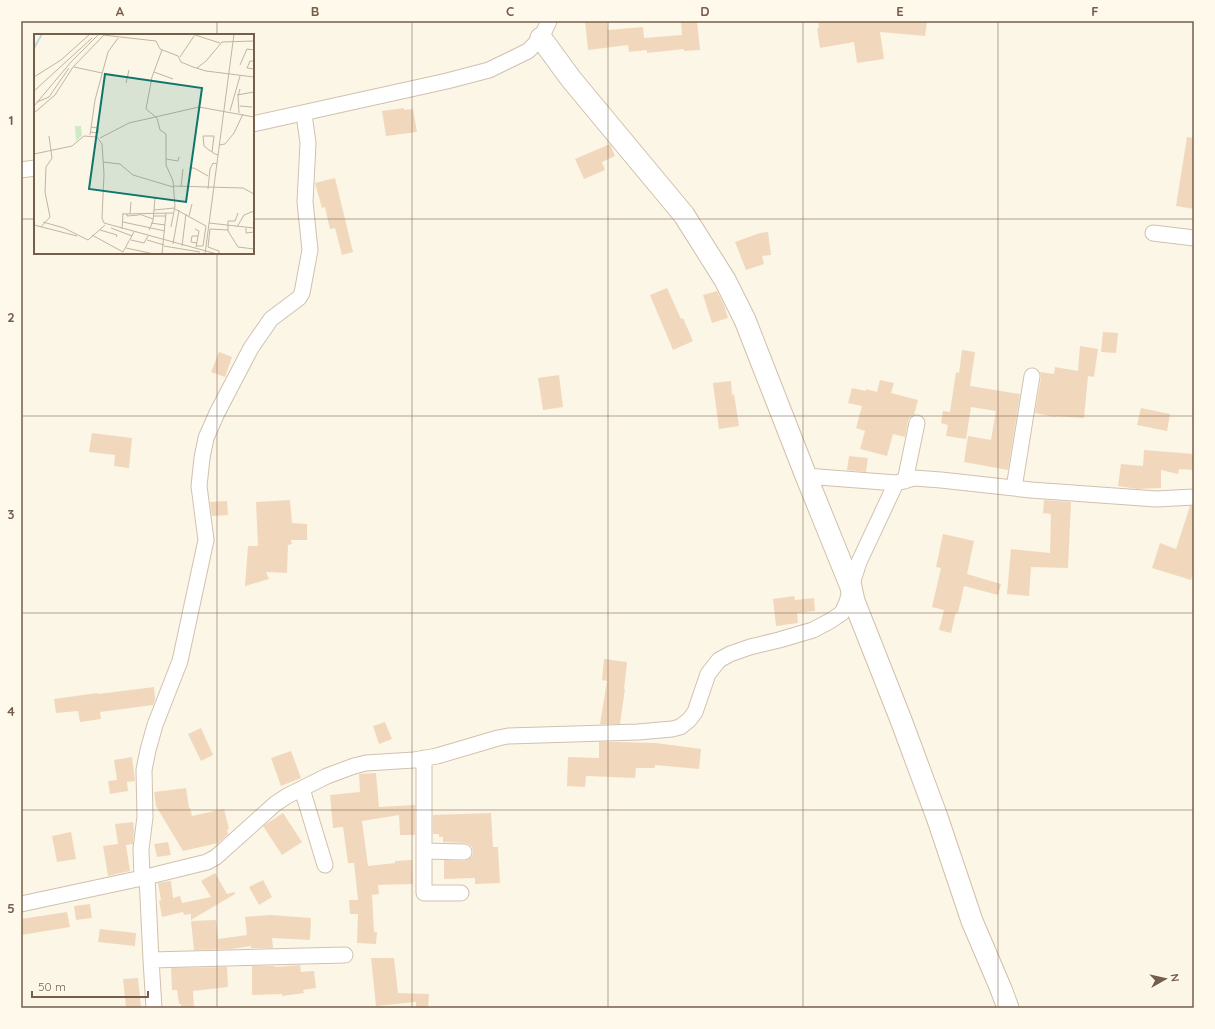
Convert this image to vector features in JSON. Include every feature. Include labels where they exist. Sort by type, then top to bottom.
[{"type":"street","points":[[254,124],[304,114],[488,70],[528,51],[545,30],[571,79],[684,215],[725,280],[745,320],[851,586],[854,601],[937,817],[972,921],[1008,1008]]},
{"type":"street","points":[[154,1008],[141,849],[145,817],[144,770],[155,725],[180,661],[206,540],[199,486],[206,438],[217,413],[251,348],[271,320],[299,298],[302,293],[310,250],[305,202],[308,143],[304,114]]},
{"type":"street","points":[[21,170],[34,168]]},
{"type":"street","points":[[1153,233],[1194,238]]},
{"type":"street","points":[[1014,488],[1032,376]]},
{"type":"street","points":[[21,904],[207,862],[216,857],[275,804],[287,796],[327,776],[354,766],[414,760],[437,756],[508,736],[638,732],[680,727],[689,720],[695,712],[708,674],[719,660],[730,654],[750,647],[813,630],[830,621],[842,612],[847,602],[859,562],[900,482],[917,422]]},
{"type":"street","points":[[806,476],[900,482],[914,478],[1014,488],[1156,499],[1194,497]]},
{"type":"street","points":[[424,758],[424,893],[461,893]]},
{"type":"street","points":[[302,788],[325,865]]},
{"type":"street","points":[[424,851],[464,852]]},
{"type":"street","points":[[151,960],[345,955]]},
{"type":"building","points":[[585,21],[607,21],[608,30],[643,27],[644,38],[682,35],[681,21],[697,21],[700,50],[684,51],[684,49],[647,53],[647,50],[629,52],[628,45],[588,50]]},
{"type":"building","points":[[818,21],[927,22],[925,36],[880,32],[884,59],[857,63],[854,42],[820,48],[817,28],[819,28]]},
{"type":"building","points":[[404,108],[404,110],[413,109],[417,132],[386,136],[382,111]]},
{"type":"building","points":[[1187,137],[1194,138],[1194,209],[1176,206]]},
{"type":"building","points":[[610,144],[615,156],[602,162],[605,170],[584,179],[575,159]]},
{"type":"building","points":[[335,178],[353,252],[342,255],[335,228],[330,229],[325,207],[322,208],[315,183]]},
{"type":"building","points":[[768,232],[771,255],[762,256],[764,264],[746,270],[735,242],[760,233]]},
{"type":"building","points":[[667,288],[693,341],[673,350],[650,295]]},
{"type":"building","points":[[717,291],[724,305],[728,318],[712,323],[703,295]]},
{"type":"building","points":[[1103,332],[1118,333],[1116,353],[1101,352]]},
{"type":"building","points":[[1080,346],[1098,349],[1094,377],[1088,376],[1084,418],[1055,417],[1035,413],[1041,377],[1040,372],[1054,374],[1055,367],[1078,371]]},
{"type":"building","points":[[962,350],[975,352],[970,386],[1020,394],[1008,470],[964,462],[968,436],[991,440],[996,411],[971,407],[966,439],[946,436],[948,425],[941,423],[943,411],[950,412],[956,372],[959,373]]},
{"type":"building","points":[[219,352],[232,357],[225,377],[211,372]]},
{"type":"building","points":[[559,375],[563,407],[543,410],[538,378]]},
{"type":"building","points":[[880,380],[894,383],[891,393],[918,400],[914,415],[910,417],[908,421],[905,437],[893,434],[887,456],[860,449],[865,431],[856,428],[862,406],[848,403],[852,388],[866,391],[866,389],[877,392]]},
{"type":"building","points":[[731,381],[732,395],[734,394],[739,426],[719,429],[713,383]]},
{"type":"building","points":[[1141,408],[1170,414],[1167,431],[1137,425]]},
{"type":"building","points":[[92,433],[132,438],[129,468],[114,466],[115,455],[89,452]]},
{"type":"building","points":[[1144,450],[1194,454],[1193,470],[1179,469],[1178,474],[1161,470],[1161,488],[1138,489],[1118,486],[1121,464],[1143,466]]},
{"type":"building","points":[[849,456],[868,458],[866,472],[847,470]]},
{"type":"building","points":[[290,500],[292,523],[307,524],[307,540],[291,540],[292,544],[288,545],[287,573],[266,572],[269,579],[245,586],[248,546],[258,546],[256,502]]},
{"type":"building","points":[[1044,500],[1071,502],[1068,568],[1031,567],[1029,596],[1007,594],[1011,549],[1050,553],[1051,514],[1043,513]]},
{"type":"building","points":[[227,501],[228,515],[212,516],[210,502]]},
{"type":"building","points":[[1190,506],[1194,506],[1194,569],[1191,580],[1152,568],[1160,543],[1176,549]]},
{"type":"building","points":[[943,534],[974,541],[967,574],[1001,584],[998,595],[964,586],[958,613],[956,612],[951,633],[939,630],[944,610],[932,607],[941,568],[936,567]]},
{"type":"building","points":[[794,596],[795,600],[814,598],[815,611],[797,613],[798,623],[776,626],[773,599]]},
{"type":"building","points":[[604,659],[627,662],[620,724],[600,724],[607,681],[602,680]]},
{"type":"building","points":[[154,687],[155,699],[153,705],[100,712],[101,719],[80,722],[78,711],[56,713],[54,699]]},
{"type":"building","points":[[385,722],[392,739],[379,744],[373,726]]},
{"type":"building","points":[[201,728],[213,755],[201,761],[188,734]]},
{"type":"building","points":[[599,742],[656,743],[701,749],[699,769],[655,765],[655,768],[636,768],[635,778],[586,776],[585,787],[567,786],[568,757],[599,758]]},
{"type":"building","points":[[291,751],[301,778],[281,786],[271,758]]},
{"type":"building","points":[[132,757],[135,781],[127,782],[128,791],[110,794],[108,781],[117,780],[114,760]]},
{"type":"building","points":[[376,773],[379,807],[415,805],[415,835],[400,835],[399,815],[362,821],[368,866],[395,863],[395,861],[412,860],[413,884],[378,885],[379,894],[372,895],[374,932],[377,932],[376,944],[357,943],[358,914],[350,914],[349,900],[358,900],[354,863],[348,863],[343,827],[333,828],[330,795],[360,792],[359,774]]},
{"type":"building","points":[[186,788],[189,808],[192,816],[224,809],[229,829],[227,830],[228,834],[218,843],[183,851],[156,806],[154,792]]},
{"type":"building","points":[[283,813],[302,842],[282,855],[263,826]]},
{"type":"building","points":[[491,813],[493,847],[498,847],[500,883],[475,884],[475,878],[444,879],[444,860],[468,860],[472,856],[473,852],[472,847],[468,844],[443,842],[443,837],[439,837],[439,834],[433,834],[433,815]]},
{"type":"building","points":[[133,822],[133,844],[126,845],[130,871],[108,876],[103,846],[118,844],[115,824]]},
{"type":"building","points":[[71,832],[76,859],[57,862],[52,836]]},
{"type":"building","points":[[168,842],[171,855],[157,857],[154,844]]},
{"type":"building","points":[[215,873],[227,894],[235,892],[235,894],[191,920],[191,914],[184,915],[183,912],[162,917],[158,883],[171,881],[173,898],[180,896],[182,903],[211,897],[201,881]]},
{"type":"building","points":[[263,880],[272,897],[259,905],[249,887]]},
{"type":"building","points":[[90,904],[92,918],[76,920],[74,906]]},
{"type":"building","points":[[67,912],[70,927],[21,935],[21,919]]},
{"type":"building","points":[[270,915],[311,918],[310,940],[272,938],[273,948],[251,948],[251,946],[231,949],[194,950],[191,921],[216,920],[218,939],[247,935],[245,917]]},
{"type":"building","points":[[100,929],[136,933],[135,946],[98,942]]},
{"type":"building","points":[[371,958],[394,958],[398,993],[429,994],[428,1008],[416,1007],[416,1002],[376,1006]]},
{"type":"building","points":[[300,965],[301,972],[314,971],[316,988],[303,990],[304,993],[282,996],[282,994],[252,995],[252,966],[275,967]]},
{"type":"building","points":[[227,967],[228,987],[193,991],[194,1008],[181,1008],[177,990],[172,990],[171,968]]},
{"type":"building","points":[[138,978],[141,1008],[126,1008],[123,979]]}]
